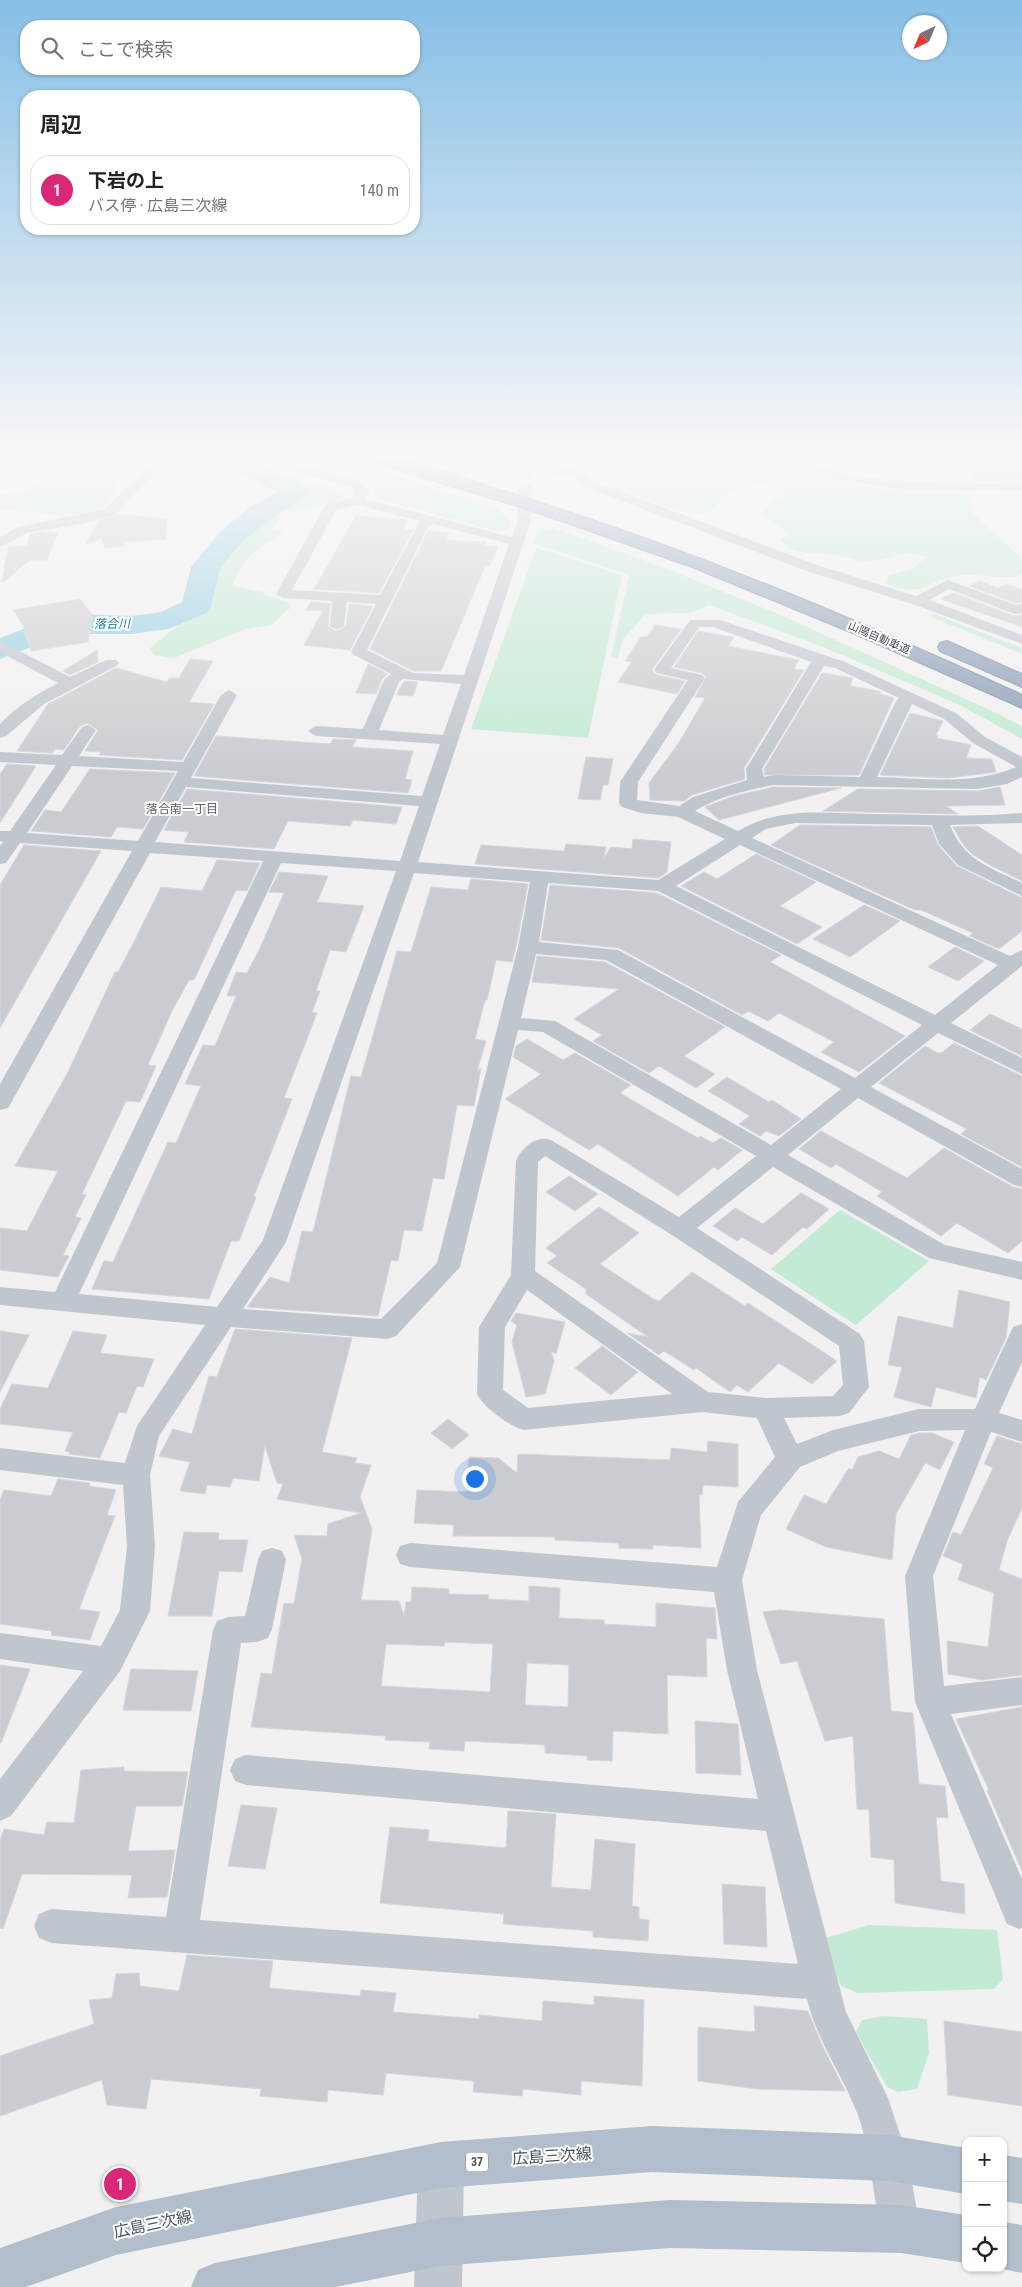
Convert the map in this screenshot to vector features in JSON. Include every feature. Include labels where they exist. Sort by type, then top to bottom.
[{"type":"highway","name":"山陽自動車道","points":[[692,562],[895,644],[1022,702]]},
{"type":"highway","points":[[934,641],[1022,680]]},
{"type":"main road","name":"広島三次線","points":[[0,2272],[116,2231],[441,2165],[652,2149],[889,2158],[962,2170]]},
{"type":"main road","points":[[1007,2179],[1022,2181]]},
{"type":"main road","points":[[215,2287],[440,2242],[670,2224],[901,2229],[962,2238]]},
{"type":"main road","points":[[1007,2247],[1022,2249]]},
{"type":"street","points":[[301,562],[283,594],[385,600]]},
{"type":"street","points":[[404,562],[359,652],[410,677],[469,680]]},
{"type":"street","points":[[0,1805],[109,1661],[136,1611],[141,1546],[136,1475],[146,1434],[274,1242],[407,867],[448,740],[510,562]]},
{"type":"street","points":[[795,562],[917,600],[1022,640]]},
{"type":"street","points":[[917,600],[948,584],[1015,610],[1022,608]]},
{"type":"street","points":[[337,626],[340,597]]},
{"type":"street","points":[[680,1229],[1016,960],[736,838],[682,812],[641,808],[628,803],[629,782],[697,678],[662,670],[695,623],[716,623],[820,660],[840,665],[950,716],[979,740],[1022,764]]},
{"type":"street","points":[[4,652],[69,682]]},
{"type":"street","points":[[756,783],[754,768],[820,660]]},
{"type":"street","points":[[0,733],[16,715],[69,682],[111,664]]},
{"type":"street","points":[[369,734],[392,680],[402,673]]},
{"type":"street","points":[[0,1103],[146,846],[229,694]]},
{"type":"street","points":[[866,782],[903,703],[911,698]]},
{"type":"street","points":[[0,859],[7,837],[88,730]]},
{"type":"street","points":[[316,731],[448,740]]},
{"type":"street","points":[[0,757],[66,761],[429,802]]},
{"type":"street","points":[[682,812],[699,800],[740,786],[774,780],[977,784],[1001,780],[1022,771]]},
{"type":"street","points":[[662,886],[736,838],[760,825],[795,818],[939,820],[1002,820],[1022,818]]},
{"type":"street","points":[[939,820],[948,844],[964,861],[1022,890]]},
{"type":"street","points":[[7,837],[662,886],[1022,1066]]},
{"type":"street","points":[[62,1303],[274,858]]},
{"type":"street","points":[[0,1296],[224,1317],[387,1329],[448,1268],[528,947],[540,877]]},
{"type":"street","points":[[528,947],[611,954],[1022,1178]]},
{"type":"street","points":[[508,1023],[548,1026],[938,1252],[1022,1271]]},
{"type":"street","points":[[543,1145],[680,1229],[852,1341],[856,1387],[840,1406],[766,1408],[702,1402],[523,1419],[490,1394],[492,1327],[523,1275],[527,1160],[543,1145]]},
{"type":"street","points":[[523,1275],[702,1402]]},
{"type":"street","points":[[1019,1912],[930,1702],[919,1576],[983,1419],[1022,1334]]},
{"type":"street","points":[[766,1408],[790,1459]]},
{"type":"street","points":[[901,2229],[889,2158],[875,2111],[829,2016],[742,1670],[727,1580],[748,1510],[790,1459],[833,1441],[920,1420],[983,1419],[1022,1431]]},
{"type":"street","points":[[0,1459],[136,1475]]},
{"type":"street","points":[[410,1555],[727,1580]]},
{"type":"street","points":[[180,1936],[228,1630],[257,1629],[272,1560]]},
{"type":"street","points":[[0,1646],[109,1661]]},
{"type":"street","points":[[930,1702],[1022,1691]]},
{"type":"street","points":[[246,1770],[778,1816]]},
{"type":"street","points":[[51,1926],[784,1981],[820,1982]]},
{"type":"street","points":[[438,2287],[441,2165]]},
{"type":"green space","points":[[214,562],[245,562],[232,586],[262,592],[267,596],[287,602],[290,608],[272,625],[245,629],[174,658],[154,655],[150,648],[192,614],[213,604],[208,595],[196,586]]},
{"type":"green space","points":[[531,562],[580,562],[622,575],[588,738],[471,729]]},
{"type":"green space","points":[[589,562],[647,562],[776,613],[1022,726],[1022,739],[958,704],[823,647],[709,605],[690,613],[646,614],[623,639],[618,658],[611,657],[629,575]]},
{"type":"green space","points":[[921,562],[1022,562],[1022,575],[1013,577],[964,575],[945,578],[916,589],[898,587],[886,583],[889,575],[913,569]]},
{"type":"green space","points":[[934,614],[1022,648],[1022,654],[931,617]]},
{"type":"green space","points":[[840,1210],[929,1261],[856,1325],[771,1269]]},
{"type":"green space","points":[[869,1925],[997,1930],[1003,1979],[994,1989],[858,1993],[841,1986],[822,1939]]},
{"type":"green space","points":[[884,2016],[927,2019],[929,2053],[917,2089],[898,2092],[887,2087],[856,2032],[862,2020]]},
{"type":"building","points":[[6,562],[28,562],[2,583]]},
{"type":"building","points":[[330,562],[396,562],[379,593],[314,589]]},
{"type":"building","points":[[413,562],[492,562],[490,566],[485,566],[441,671],[413,671],[370,649]]},
{"type":"building","points":[[980,581],[998,588],[1007,584],[1022,590],[1022,602],[1016,603],[969,586]]},
{"type":"building","points":[[954,593],[1014,616],[1022,615],[1022,627],[941,599]]},
{"type":"building","points":[[80,599],[92,614],[88,642],[31,651],[23,625],[13,610]]},
{"type":"building","points":[[311,602],[330,603],[328,626],[336,632],[346,626],[349,604],[373,606],[350,650],[304,645],[323,611],[306,610]]},
{"type":"building","points":[[655,625],[681,629],[652,670],[657,675],[685,681],[677,694],[618,682],[632,662],[625,661],[641,637],[647,637]]},
{"type":"building","points":[[698,631],[734,637],[728,646],[799,660],[794,669],[804,670],[744,768],[745,779],[692,795],[684,801],[650,800],[649,783],[680,741],[705,698],[695,697],[706,677],[702,673],[674,667]]},
{"type":"building","points":[[97,650],[98,662],[70,675],[63,671]]},
{"type":"building","points":[[190,659],[213,661],[189,702],[214,704],[182,760],[99,755],[101,752],[85,751],[98,730],[87,723],[80,726],[64,750],[55,749],[52,753],[17,751],[48,704],[116,668],[167,682],[169,678],[179,678]]},
{"type":"building","points":[[368,664],[388,674],[382,679],[376,694],[356,693]]},
{"type":"building","points":[[822,673],[853,678],[850,686],[879,691],[881,692],[880,694],[894,698],[859,775],[765,775],[764,769]]},
{"type":"building","points":[[404,681],[418,682],[413,696],[396,695]]},
{"type":"building","points":[[910,713],[943,721],[936,735],[938,735],[937,738],[971,745],[966,758],[992,759],[996,772],[948,778],[880,775]]},
{"type":"building","points":[[216,736],[330,744],[333,739],[356,740],[352,747],[413,751],[405,779],[412,780],[408,793],[194,776]]},
{"type":"building","points":[[586,757],[613,759],[608,785],[603,785],[600,800],[578,799]]},
{"type":"building","points":[[7,764],[36,766],[0,823],[0,774]]},
{"type":"building","points":[[90,769],[175,773],[143,829],[117,827],[111,837],[31,831],[45,810],[61,812]]},
{"type":"building","points":[[774,787],[841,788],[719,820],[705,807],[734,796]]},
{"type":"building","points":[[1000,787],[1005,805],[946,806],[958,814],[823,811],[858,789],[977,791]]},
{"type":"building","points":[[187,789],[402,807],[396,824],[353,820],[350,826],[288,821],[274,849],[184,842],[189,832],[164,830]]},
{"type":"building","points":[[800,825],[931,827],[938,845],[957,866],[1022,898],[1022,931],[999,949],[970,936],[973,933],[921,910],[915,910],[771,845]]},
{"type":"building","points":[[978,826],[1022,855],[1022,881],[972,854],[964,846],[953,827]]},
{"type":"building","points":[[633,839],[671,842],[667,872],[658,878],[475,864],[481,845],[564,851],[566,844],[606,847],[604,858],[611,847],[632,849]]},
{"type":"building","points":[[24,845],[101,851],[0,1028],[0,885]]},
{"type":"building","points":[[756,854],[816,882],[780,906],[822,927],[797,944],[681,886],[704,872],[717,879]]},
{"type":"building","points":[[217,860],[260,863],[247,891],[236,890],[194,980],[189,980],[172,1011],[148,1065],[156,1066],[140,1102],[126,1101],[82,1194],[86,1195],[75,1217],[81,1218],[63,1255],[69,1256],[58,1277],[0,1270],[0,1228],[27,1231],[58,1171],[15,1166],[67,1074],[115,972],[118,972],[161,887],[202,891]]},
{"type":"building","points":[[279,872],[328,876],[317,902],[364,906],[346,952],[330,950],[316,991],[320,991],[312,1012],[317,1013],[284,1098],[292,1099],[254,1196],[256,1197],[239,1241],[231,1241],[209,1299],[92,1289],[104,1261],[113,1262],[168,1142],[176,1143],[201,1086],[185,1084],[203,1045],[215,1046],[236,996],[227,996],[236,972],[247,973],[260,948],[284,893],[269,892]]},
{"type":"building","points":[[471,879],[528,884],[516,947],[512,962],[496,960],[487,1000],[485,1000],[475,1039],[486,1041],[477,1071],[481,1068],[474,1106],[457,1105],[444,1179],[433,1178],[422,1231],[404,1230],[398,1261],[391,1260],[378,1316],[247,1307],[270,1277],[289,1283],[302,1231],[313,1232],[351,1076],[361,1077],[397,951],[411,952],[431,887],[468,890]]},
{"type":"building","points":[[550,885],[657,893],[781,955],[770,962],[905,1036],[859,1072],[821,1052],[834,1042],[779,1013],[768,1021],[748,1011],[742,1015],[619,948],[541,940]]},
{"type":"building","points":[[864,905],[900,921],[850,957],[813,939]]},
{"type":"building","points":[[955,947],[984,961],[958,981],[928,967]]},
{"type":"building","points":[[537,956],[605,962],[725,1027],[684,1056],[715,1074],[696,1088],[659,1066],[649,1073],[593,1041],[602,1035],[574,1019],[619,989],[532,982]]},
{"type":"building","points":[[990,1014],[1022,1029],[1022,1056],[970,1030]]},
{"type":"building","points":[[527,1039],[563,1060],[575,1053],[631,1085],[620,1093],[661,1117],[698,1138],[700,1136],[713,1143],[721,1138],[742,1150],[718,1170],[714,1167],[678,1196],[598,1144],[589,1150],[505,1099],[541,1074],[513,1057],[516,1046]]},
{"type":"building","points":[[954,1043],[1022,1076],[1022,1167],[961,1134],[967,1129],[879,1083],[925,1046],[938,1053],[943,1052]]},
{"type":"building","points":[[727,1077],[769,1102],[772,1100],[801,1119],[779,1136],[766,1131],[760,1136],[739,1124],[750,1116],[708,1091]]},
{"type":"building","points":[[821,1131],[907,1178],[944,1148],[1013,1187],[1022,1189],[1022,1241],[1008,1253],[957,1223],[941,1236],[877,1196],[882,1192],[836,1164],[831,1168],[799,1149]]},
{"type":"building","points":[[569,1176],[598,1194],[575,1211],[546,1192]]},
{"type":"building","points":[[801,1193],[829,1209],[807,1229],[803,1227],[772,1255],[742,1237],[737,1241],[713,1226],[735,1208],[763,1224]]},
{"type":"building","points":[[599,1207],[639,1233],[600,1264],[652,1298],[659,1301],[692,1272],[745,1306],[748,1303],[837,1361],[812,1384],[779,1363],[748,1392],[737,1385],[730,1392],[696,1368],[694,1370],[664,1351],[659,1355],[627,1333],[648,1337],[586,1294],[586,1289],[547,1263],[557,1256],[546,1248]]},
{"type":"building","points":[[959,1290],[1010,1302],[1006,1338],[986,1380],[980,1377],[976,1398],[936,1387],[931,1407],[894,1397],[902,1367],[888,1365],[898,1316],[953,1328]]},
{"type":"building","points":[[516,1313],[565,1322],[556,1354],[551,1351],[554,1361],[545,1394],[526,1397],[512,1342],[517,1325],[511,1321]]},
{"type":"building","points":[[235,1329],[352,1338],[322,1452],[357,1458],[355,1463],[371,1465],[360,1497],[372,1529],[361,1600],[399,1601],[404,1616],[406,1602],[411,1602],[412,1587],[449,1589],[449,1594],[489,1595],[488,1599],[529,1601],[529,1586],[560,1588],[559,1618],[604,1620],[604,1624],[656,1627],[656,1603],[715,1608],[717,1639],[706,1638],[707,1677],[667,1675],[668,1734],[613,1731],[612,1761],[587,1760],[587,1756],[545,1753],[545,1745],[465,1741],[464,1751],[429,1749],[430,1742],[385,1740],[386,1736],[251,1727],[261,1673],[272,1674],[284,1603],[294,1604],[302,1559],[294,1535],[327,1536],[328,1524],[361,1513],[277,1499],[283,1484],[277,1483],[265,1446],[259,1481],[233,1478],[230,1487],[207,1485],[205,1494],[180,1491],[190,1462],[159,1456],[173,1429],[192,1434],[209,1376],[217,1377]],"holes":[[[445,1642],[493,1644],[490,1692],[381,1686],[386,1644],[444,1646]],[[527,1663],[569,1665],[568,1707],[525,1705]]]},
{"type":"building","points":[[0,1331],[29,1335],[0,1392]]},
{"type":"building","points":[[73,1331],[107,1335],[100,1353],[154,1359],[143,1387],[137,1386],[126,1413],[119,1412],[100,1458],[69,1454],[70,1452],[65,1451],[73,1432],[0,1424],[0,1409],[12,1384],[48,1388]]},
{"type":"building","points":[[602,1346],[638,1372],[611,1395],[575,1368]]},
{"type":"building","points":[[448,1419],[469,1435],[452,1449],[431,1433]]},
{"type":"building","points":[[932,1433],[954,1442],[940,1470],[925,1463],[896,1514],[892,1560],[826,1547],[786,1529],[804,1495],[826,1504],[849,1468],[852,1470],[858,1457],[879,1451],[899,1459],[911,1435]]},
{"type":"building","points":[[997,1436],[1022,1444],[1022,1508],[1007,1541],[999,1570],[1022,1579],[1022,1675],[982,1680],[948,1674],[947,1641],[988,1647],[994,1593],[958,1580],[963,1564],[943,1556],[953,1532],[961,1535],[993,1468],[984,1464]]},
{"type":"building","points":[[708,1441],[738,1444],[738,1487],[703,1485],[702,1495],[699,1495],[701,1548],[653,1545],[653,1549],[619,1548],[619,1543],[555,1540],[555,1537],[453,1536],[454,1525],[414,1523],[417,1490],[467,1492],[469,1457],[498,1458],[517,1473],[518,1454],[670,1460],[671,1448],[707,1452]]},
{"type":"building","points":[[58,1479],[90,1483],[89,1486],[116,1490],[107,1515],[115,1516],[79,1609],[100,1612],[90,1640],[51,1635],[52,1631],[0,1624],[0,1500],[4,1490],[51,1496]]},
{"type":"building","points":[[184,1532],[219,1533],[218,1540],[248,1540],[242,1572],[219,1571],[212,1616],[168,1616]]},
{"type":"building","points":[[780,1610],[884,1619],[891,1711],[913,1713],[919,1784],[945,1786],[948,1818],[936,1817],[941,1881],[964,1884],[965,1914],[895,1903],[894,1860],[871,1857],[869,1810],[857,1809],[853,1736],[825,1741],[797,1661],[781,1664],[763,1612]]},
{"type":"building","points":[[0,1665],[30,1669],[1,1743],[0,1743]]},
{"type":"building","points":[[131,1669],[198,1671],[191,1711],[123,1710]]},
{"type":"building","points":[[1022,1707],[1022,1871],[987,1790],[989,1790],[956,1719]]},
{"type":"building","points":[[695,1721],[738,1724],[741,1775],[696,1773]]},
{"type":"building","points":[[124,1767],[124,1771],[188,1772],[182,1806],[136,1806],[128,1851],[175,1850],[167,1897],[128,1898],[132,1875],[22,1874],[3,1929],[0,1928],[0,1840],[4,1829],[44,1835],[47,1822],[74,1823],[81,1770]]},
{"type":"building","points":[[241,1805],[277,1808],[265,1869],[228,1866]]},
{"type":"building","points":[[508,1811],[556,1814],[551,1887],[591,1890],[595,1839],[635,1844],[632,1906],[639,1907],[639,1919],[649,1920],[648,1941],[593,1937],[593,1931],[503,1924],[504,1914],[380,1903],[390,1827],[429,1830],[428,1841],[506,1848]]},
{"type":"building","points":[[722,1884],[765,1887],[767,1947],[724,1944]]},
{"type":"building","points":[[187,1955],[273,1961],[269,1988],[360,1996],[361,1990],[396,1993],[393,2012],[479,2019],[479,2015],[542,2021],[543,2001],[594,2005],[594,1996],[644,2000],[642,2086],[581,2081],[581,2095],[523,2089],[522,2096],[473,2092],[474,2081],[386,2073],[383,2095],[328,2090],[327,2102],[260,2096],[261,2089],[151,2079],[146,2109],[107,2105],[102,2080],[0,2116],[0,2056],[94,2024],[89,2000],[112,1998],[116,1974],[139,1973],[140,1986],[179,1991]]},
{"type":"building","points":[[754,2006],[808,2011],[822,2045],[845,2091],[757,2089],[698,2081],[698,2027],[755,2032]]},
{"type":"building","points":[[944,2021],[1022,2032],[1022,2106],[948,2095]]},
{"type":"waterway","name":"落合川","points":[[0,649],[58,625],[74,623],[132,625],[168,620],[196,607],[206,567],[210,562]]},
{"type":"place","name":"下岩の上","points":[[120,2184]]},
{"type":"district","name":"落合南一丁目","points":[[182,809]]}]
